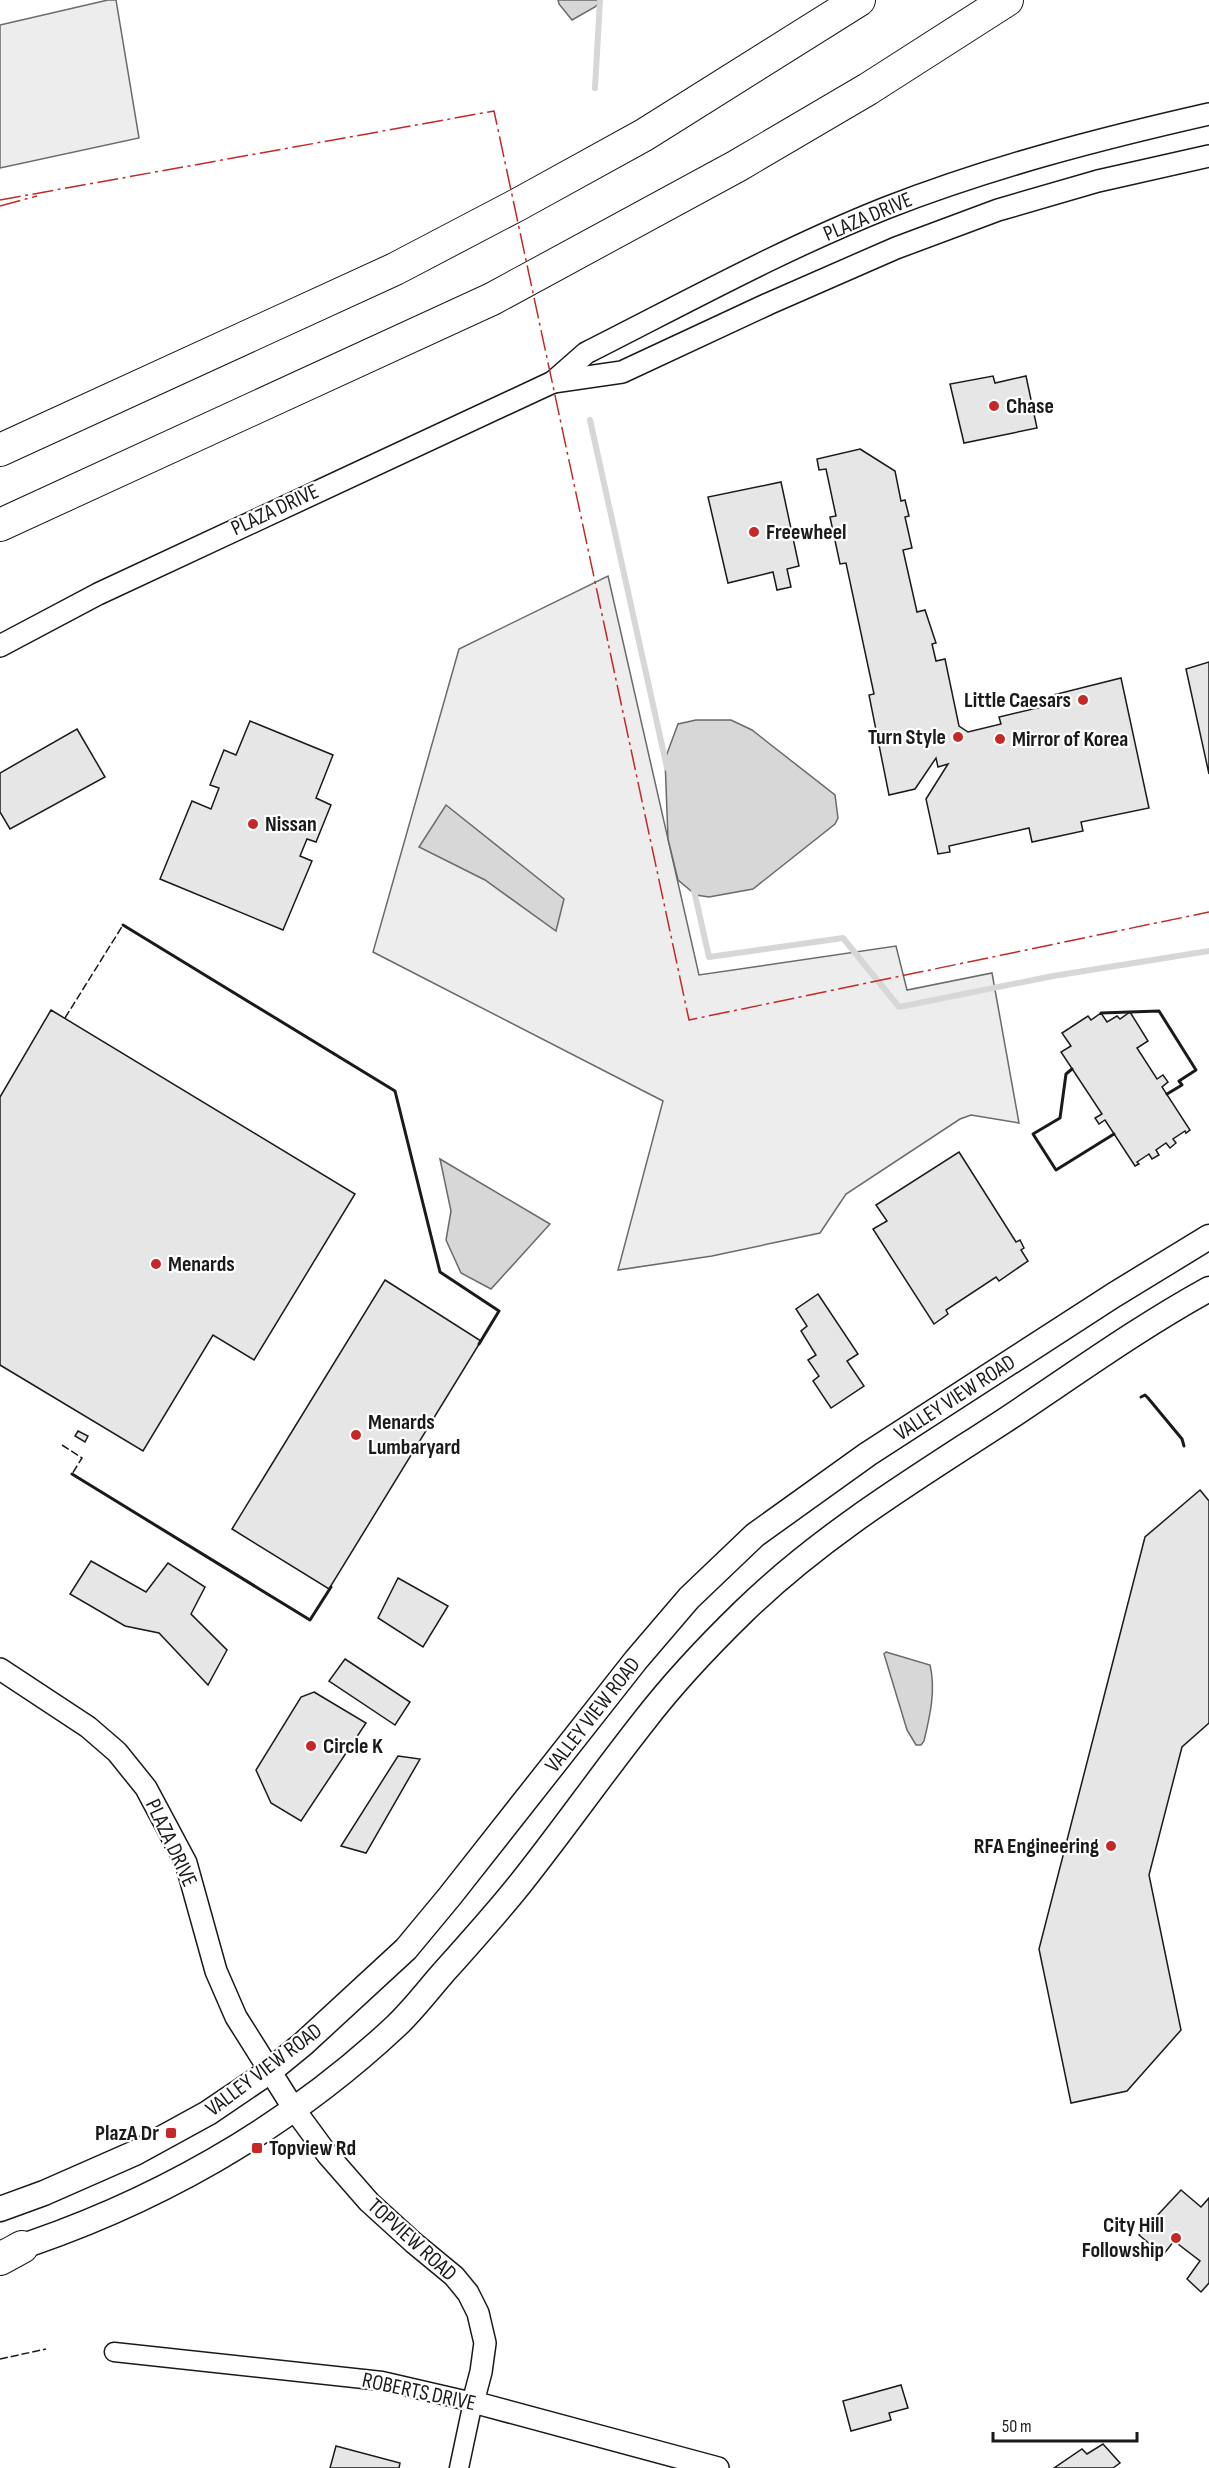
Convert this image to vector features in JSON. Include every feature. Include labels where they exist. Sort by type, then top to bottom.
[{"type":"highway","points":[[0,450],[395,268],[496,216],[644,135],[859,0]]},
{"type":"highway","points":[[0,525],[502,294],[737,166],[868,88],[1006,1]]},
{"type":"main road","name":"VALLEY VIEW ROAD","points":[[0,2209],[44,2193],[135,2153],[208,2113],[270,2071],[344,2007],[406,1948],[450,1896],[586,1722],[689,1598],[755,1535],[868,1454],[1114,1295],[1209,1237]]},
{"type":"main road","name":"VALLEY VIEW ROAD","points":[[7,2253],[145,2199],[208,2164],[294,2109],[398,2024],[519,1885],[646,1717],[694,1662],[746,1609],[811,1551],[882,1501],[1136,1332],[1209,1289]]},
{"type":"street","name":"PLAZA DRIVE","points":[[0,646],[98,594],[553,382],[586,353],[779,255],[884,209],[1012,163],[1113,136],[1209,114]]},
{"type":"street","name":"PLAZA DRIVE","points":[[553,382],[622,372],[782,297],[896,248],[998,210],[1098,181],[1209,156]]},
{"type":"street","name":"PLAZA DRIVE","points":[[0,1669],[88,1726],[117,1752],[146,1788],[186,1863],[216,1971],[228,1999],[236,2017],[270,2071]]},
{"type":"street","name":"TOPVIEW ROAD","points":[[270,2071],[327,2154],[369,2202],[454,2276],[468,2293],[478,2313],[485,2343],[481,2372],[459,2468]]},
{"type":"street","name":"ROBERTS DRIVE","points":[[114,2352],[382,2382],[473,2402],[718,2468]]},
{"type":"shaded area","points":[[116,0],[139,138],[0,168],[0,25]]},
{"type":"shaded area","points":[[558,0],[602,0],[595,7],[572,20]]},
{"type":"shaded area","points":[[608,576],[699,975],[896,946],[907,990],[992,973],[1019,1123],[971,1115],[960,1119],[846,1194],[820,1233],[712,1256],[618,1270],[663,1101],[373,952],[459,649]]},
{"type":"shaded area","points":[[696,720],[731,720],[752,730],[835,795],[838,818],[835,824],[753,889],[709,897],[696,895],[678,880],[668,839],[665,759],[678,724]]},
{"type":"shaded area","points":[[446,805],[564,899],[556,931],[485,880],[419,847]]},
{"type":"shaded area","points":[[440,1159],[550,1224],[491,1289],[461,1273],[446,1240],[451,1211]]},
{"type":"shaded area","points":[[886,1652],[930,1665],[932,1703],[924,1741],[921,1745],[916,1745],[907,1730],[884,1654]]},
{"type":"building","name":"Chase","points":[[993,376],[995,383],[1026,376],[1037,428],[964,443],[950,384]]},
{"type":"building","points":[[860,449],[895,471],[901,501],[905,500],[909,516],[905,517],[912,548],[903,550],[917,612],[925,610],[936,643],[932,644],[936,661],[945,659],[959,726],[968,732],[1001,724],[999,717],[1050,705],[1049,696],[1121,678],[1149,808],[1081,822],[1083,831],[1032,842],[1029,828],[949,846],[950,852],[938,854],[926,799],[948,764],[938,767],[936,758],[915,789],[889,795],[869,695],[874,694],[846,563],[840,564],[830,517],[836,516],[826,469],[819,470],[817,459]]},
{"type":"building","name":"Freewheel","points":[[781,482],[799,566],[787,569],[791,587],[777,590],[773,572],[728,583],[708,497]]},
{"type":"building","points":[[1209,662],[1209,774],[1186,669]]},
{"type":"building","name":"Nissan","points":[[250,721],[333,755],[316,798],[331,805],[316,842],[307,839],[300,856],[312,861],[283,930],[160,879],[192,801],[211,809],[219,788],[210,785],[224,750],[236,755]]},
{"type":"building","points":[[77,729],[105,777],[10,829],[0,812],[0,773]]},
{"type":"building","name":"Menards","points":[[51,1010],[355,1194],[254,1360],[213,1335],[143,1451],[0,1365],[0,1097]]},
{"type":"building","points":[[1130,1012],[1148,1041],[1137,1048],[1157,1079],[1163,1075],[1168,1082],[1162,1087],[1190,1130],[1173,1139],[1176,1143],[1170,1148],[1166,1143],[1156,1150],[1159,1155],[1152,1159],[1149,1154],[1135,1166],[1105,1120],[1099,1124],[1095,1118],[1102,1114],[1061,1052],[1071,1046],[1062,1033],[1088,1016],[1091,1020],[1101,1013],[1107,1022],[1117,1016],[1120,1019]]},
{"type":"building","points":[[959,1152],[1016,1242],[1020,1240],[1024,1248],[1021,1250],[1028,1261],[999,1281],[996,1277],[946,1310],[948,1314],[934,1324],[873,1229],[887,1221],[876,1205]]},
{"type":"building","name":"Menards Lumbaryard","points":[[385,1280],[481,1341],[329,1589],[232,1529]]},
{"type":"building","points":[[818,1294],[858,1354],[847,1361],[864,1386],[831,1408],[813,1381],[819,1376],[808,1360],[816,1355],[801,1331],[807,1326],[796,1309]]},
{"type":"building","points":[[78,1431],[88,1436],[85,1442],[75,1436]]},
{"type":"building","points":[[1200,1490],[1209,1501],[1209,1723],[1182,1747],[1149,1875],[1181,2030],[1127,2091],[1071,2103],[1039,1949],[1145,1537]]},
{"type":"building","points":[[91,1561],[146,1592],[168,1563],[205,1587],[191,1614],[227,1650],[208,1685],[159,1633],[125,1626],[70,1594]]},
{"type":"building","points":[[398,1578],[448,1606],[423,1647],[378,1618]]},
{"type":"building","points":[[345,1659],[410,1702],[395,1725],[329,1681]]},
{"type":"building","name":"Circle K","points":[[314,1692],[366,1723],[301,1821],[271,1803],[256,1770],[301,1697]]},
{"type":"building","name":"Circle K","points":[[398,1756],[420,1759],[366,1853],[341,1846]]},
{"type":"building","name":"City Hill Followship","points":[[1181,2190],[1201,2207],[1209,2198],[1209,2283],[1201,2292],[1187,2279],[1200,2261],[1174,2241],[1163,2255],[1139,2235]]},
{"type":"building","points":[[901,2385],[908,2408],[889,2413],[891,2420],[851,2431],[843,2401]]},
{"type":"building","points":[[1103,2444],[1120,2463],[1113,2468],[1054,2468],[1082,2449],[1087,2454]]},
{"type":"building","points":[[336,2446],[400,2463],[399,2468],[330,2468]]},
{"type":"waterway","points":[[595,88],[600,0]]},
{"type":"waterway","points":[[590,420],[667,768]]},
{"type":"waterway","points":[[693,886],[709,957],[843,938],[899,1007],[1053,976],[1209,951]]},
{"type":"fence","points":[[65,1018],[123,925]]},
{"type":"fence","points":[[62,1445],[82,1458],[72,1474]]},
{"type":"fence","points":[[0,2359],[46,2349]]},
{"type":"wall","points":[[123,925],[395,1091],[440,1272],[499,1311],[479,1344]]},
{"type":"wall","points":[[1101,1013],[1159,1011],[1196,1070],[1179,1081],[1182,1085],[1167,1094]]},
{"type":"wall","points":[[1072,1069],[1066,1074],[1060,1118],[1033,1134],[1056,1170],[1114,1134]]},
{"type":"wall","points":[[1141,1397],[1145,1395],[1148,1398],[1182,1439],[1184,1446]]},
{"type":"wall","points":[[72,1474],[310,1620],[331,1587]]},
{"type":"power","points":[[0,200],[494,111],[689,1020],[1209,912]]},
{"type":"power","points":[[0,206],[37,196]]},
{"type":"place","name":"Chase","points":[[994,406]]},
{"type":"place","name":"Freewheel","points":[[754,532]]},
{"type":"place","name":"Little Caesars","points":[[1083,700]]},
{"type":"place","name":"Turn Style","points":[[958,737]]},
{"type":"place","name":"Mirror of Korea","points":[[1000,739]]},
{"type":"place","name":"Nissan","points":[[253,824]]},
{"type":"place","name":"Menards","points":[[156,1264]]},
{"type":"place","name":"Menards Lumbaryard","points":[[356,1435]]},
{"type":"place","name":"Circle K","points":[[311,1746]]},
{"type":"place","name":"RFA Engineering","points":[[1111,1846]]},
{"type":"place","name":"PlazA Dr","points":[[171,2133]]},
{"type":"place","name":"Topview Rd","points":[[257,2148]]},
{"type":"place","name":"City Hill Followship","points":[[1176,2238]]}]
